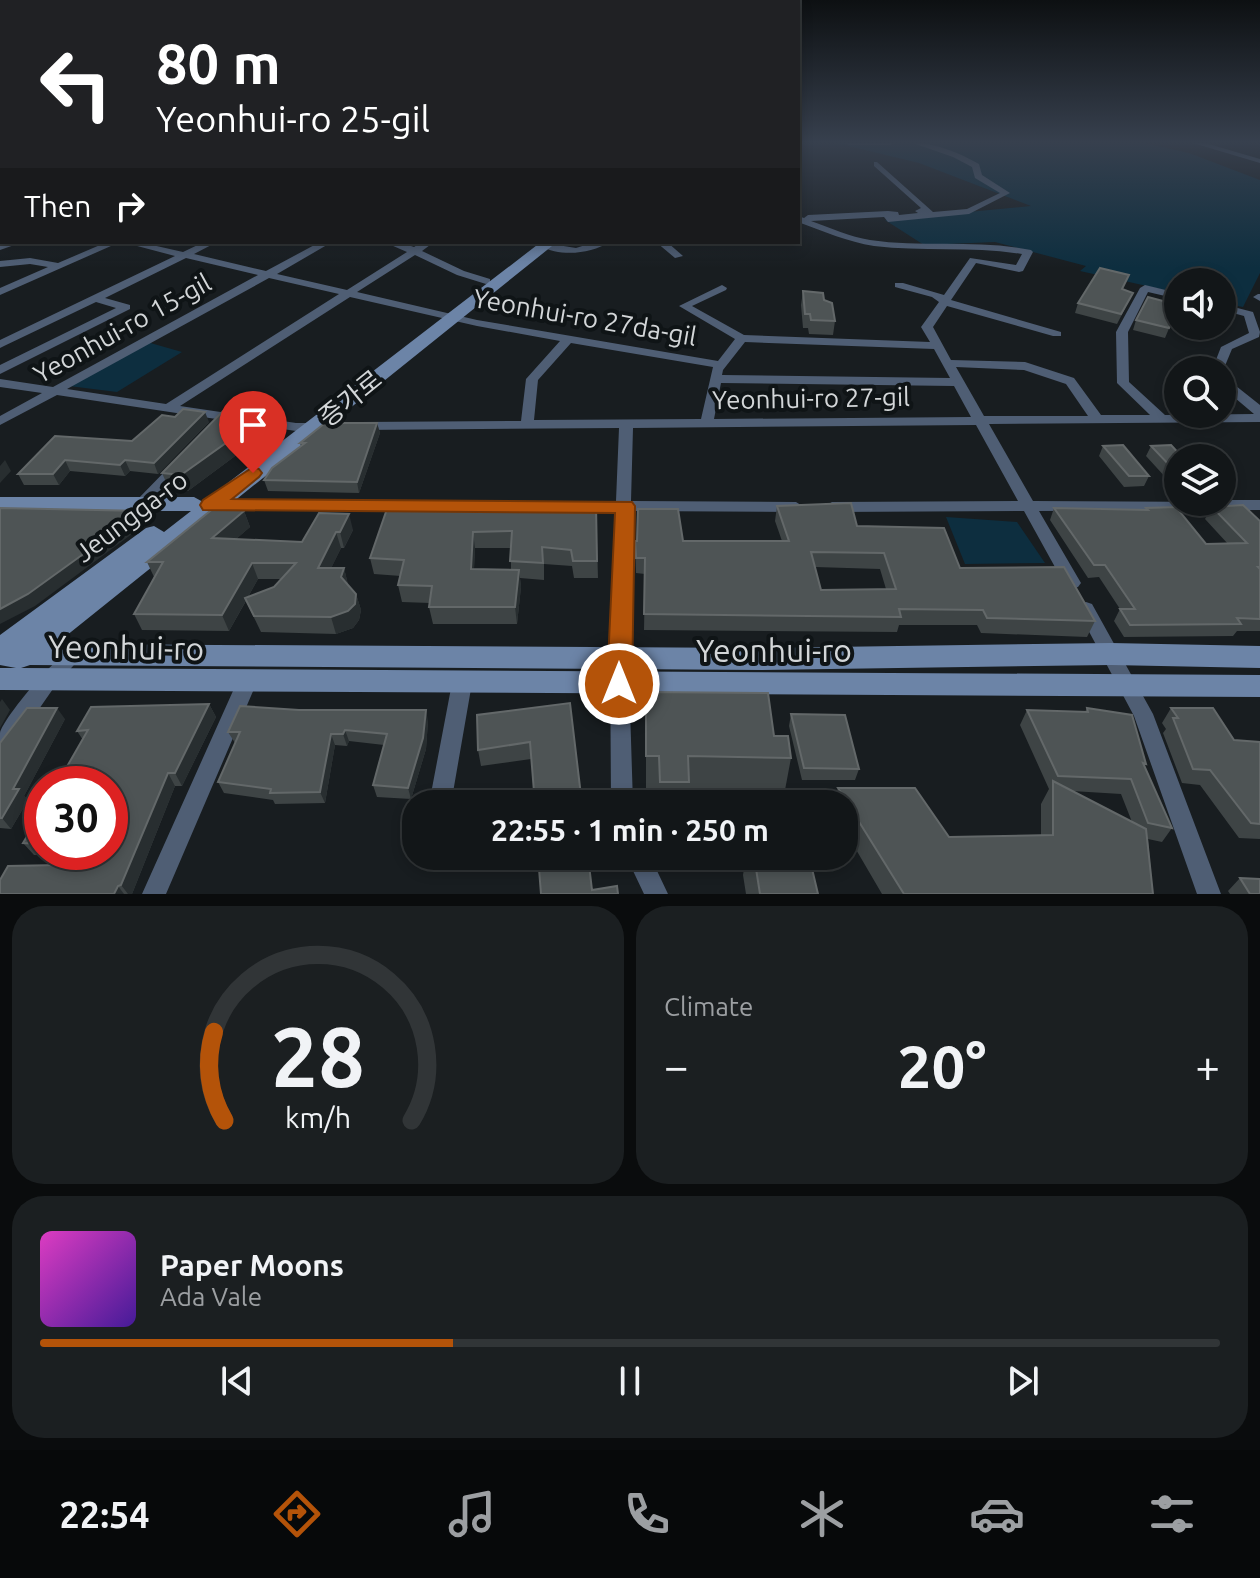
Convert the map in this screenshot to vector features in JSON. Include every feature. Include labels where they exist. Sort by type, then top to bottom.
[{"type":"main road","points":[[447,316],[486,281],[543,244]]},
{"type":"main road","name":"증가로","points":[[0,672],[8,652],[544,244]]},
{"type":"main road","points":[[0,504],[202,504]]},
{"type":"main road","name":"Yeonhui-ro","points":[[8,652],[73,656],[467,655],[620,671],[1260,686]]},
{"type":"main road","name":"Yeonhui-ro","points":[[0,679],[462,683],[825,659],[1111,654],[1260,657]]},
{"type":"street","points":[[800,218],[929,211],[900,185]]},
{"type":"street","points":[[888,214],[888,219],[969,211],[1006,193],[992,185]]},
{"type":"street","points":[[800,219],[877,244],[929,247],[991,245],[1028,252],[1019,269],[973,260],[927,327],[1143,714],[1209,894]]},
{"type":"street","points":[[0,292],[110,244]]},
{"type":"street","name":"Yeonhui-ro 15-gil","points":[[136,244],[266,274]]},
{"type":"street","points":[[0,344],[208,244]]},
{"type":"street","name":"Yeonhui-ro 15-gil","points":[[0,421],[323,244]]},
{"type":"street","points":[[396,244],[417,250],[457,275],[486,281]]},
{"type":"street","points":[[168,408],[426,244]]},
{"type":"street","points":[[549,244],[577,251],[599,244]]},
{"type":"street","points":[[663,244],[678,256]]},
{"type":"street","points":[[0,264],[30,261],[58,266]]},
{"type":"street","name":"Yeonhui-ro 27da-gil","points":[[266,274],[447,316],[718,372]]},
{"type":"street","points":[[899,285],[1057,334]]},
{"type":"street","name":"Yeonhui-ro 27da-gil","points":[[722,288],[684,306],[742,338],[938,346]]},
{"type":"street","points":[[1161,418],[1123,383],[1122,332],[1145,288],[1164,293]]},
{"type":"street","points":[[0,370],[126,307],[95,298]]},
{"type":"street","points":[[1223,356],[1227,347],[1255,335],[1249,314],[1236,311]]},
{"type":"street","name":"Yeonhui-ro 27da-gil","points":[[707,423],[718,372],[742,338]]},
{"type":"street","points":[[527,425],[532,379],[567,340]]},
{"type":"street","points":[[947,363],[1025,366],[1070,381],[1097,419]]},
{"type":"street","points":[[718,372],[957,382]]},
{"type":"street","points":[[0,383],[168,408],[220,422],[305,427]]},
{"type":"street","points":[[1236,392],[1260,412]]},
{"type":"street","name":"Yeonhui-ro 27-gil","points":[[305,427],[1260,418]]},
{"type":"street","points":[[622,790],[620,671],[626,423]]},
{"type":"street","points":[[141,505],[194,450]]},
{"type":"street","points":[[202,504],[494,506]]},
{"type":"street","points":[[567,506],[1260,505]]},
{"type":"street","points":[[0,749],[48,680],[73,656]]},
{"type":"street","points":[[154,894],[247,682]]},
{"type":"street","points":[[443,790],[462,683]]},
{"type":"street","points":[[645,870],[656,894]]},
{"type":"shaded area","points":[[976,185],[1260,185],[1260,273],[1243,307],[1236,306],[1236,268],[1164,268],[1164,290],[1080,271],[1086,266],[995,242],[924,245],[885,220],[1031,206]]},
{"type":"shaded area","points":[[147,342],[182,352],[117,392],[69,386]]},
{"type":"shaded area","points":[[946,517],[1017,522],[1045,563],[965,564]]},
{"type":"building","points":[[1100,268],[1129,275],[1122,289],[1133,293],[1121,314],[1078,303]]},
{"type":"building","points":[[803,291],[823,293],[824,300],[832,303],[835,321],[811,320],[810,314],[805,314]]},
{"type":"building","points":[[1148,297],[1164,301],[1164,327],[1136,320]]},
{"type":"building","points":[[183,409],[205,412],[154,463],[125,460],[120,465],[65,460],[53,474],[18,474],[55,436],[132,441],[162,415],[175,417]]},
{"type":"building","points":[[225,409],[265,415],[181,475],[162,473]]},
{"type":"building","points":[[325,423],[377,423],[357,482],[264,480],[272,468]]},
{"type":"building","points":[[1123,445],[1149,476],[1129,476],[1103,446]]},
{"type":"building","points":[[1164,445],[1164,460],[1151,446]]},
{"type":"building","points":[[453,502],[596,505],[597,561],[573,561],[571,550],[542,547],[543,563],[510,561],[512,531],[473,532],[471,569],[519,570],[515,607],[429,607],[432,586],[398,585],[404,560],[370,558],[388,506],[452,506]]},
{"type":"building","points":[[220,503],[244,511],[212,538],[302,542],[319,513],[349,514],[318,568],[344,568],[341,577],[356,594],[355,604],[348,611],[331,617],[254,616],[245,598],[274,587],[296,563],[252,563],[222,615],[134,614],[163,562],[147,562]]},
{"type":"building","points":[[851,503],[857,526],[944,528],[960,568],[1064,567],[1095,621],[987,618],[983,610],[899,609],[901,617],[644,614],[645,558],[636,558],[635,541],[638,509],[678,509],[683,541],[789,541],[777,506]],"holes":[[[811,552],[884,553],[896,589],[821,590]]]},
{"type":"building","points":[[1236,505],[1243,505],[1260,521],[1260,619],[1237,618],[1241,624],[1130,625],[1120,609],[1135,609],[1105,565],[1094,565],[1054,508],[1148,510],[1146,508],[1164,507],[1164,516],[1183,516],[1206,544],[1247,543],[1221,516],[1236,516]]},
{"type":"building","points":[[0,508],[143,511],[28,594],[0,609]]},
{"type":"building","points":[[646,692],[768,693],[774,736],[788,736],[791,758],[688,756],[689,782],[660,782],[659,756],[646,756]]},
{"type":"building","points":[[570,703],[580,790],[534,790],[530,742],[478,750],[477,715]]},
{"type":"building","points":[[209,704],[175,773],[168,773],[128,868],[128,766],[67,766],[88,730],[77,731],[91,707]]},
{"type":"building","points":[[240,706],[299,710],[426,710],[423,738],[408,788],[373,785],[387,734],[345,730],[343,734],[331,734],[320,792],[270,793],[271,789],[218,782],[240,732],[228,732]]},
{"type":"building","points":[[27,708],[57,708],[24,766],[13,789],[19,789],[2,818],[0,818],[0,743]]},
{"type":"building","points":[[1087,708],[1132,715],[1146,764],[1143,763],[1172,828],[1148,823],[1131,779],[1058,776],[1027,710],[1088,712]]},
{"type":"building","points":[[1171,708],[1213,708],[1234,740],[1260,742],[1260,824],[1251,823],[1210,770],[1193,769],[1173,718],[1178,718]]},
{"type":"building","points":[[791,714],[845,715],[859,769],[804,768]]},
{"type":"building","points":[[1053,781],[1146,829],[1153,894],[904,894],[858,820],[858,790],[838,788],[915,788],[949,837],[1053,835]]},
{"type":"building","points":[[8,866],[24,866],[24,870],[127,870],[114,894],[0,894],[0,880]]},
{"type":"building","points":[[539,870],[590,870],[592,890],[617,886],[618,894],[541,894]]},
{"type":"building","points":[[756,870],[812,870],[818,894],[760,894]]},
{"type":"building","points":[[1240,878],[1260,879],[1260,894],[1250,894]]},
{"type":"route","points":[[253,473],[210,505],[625,506],[619,684]]}]
